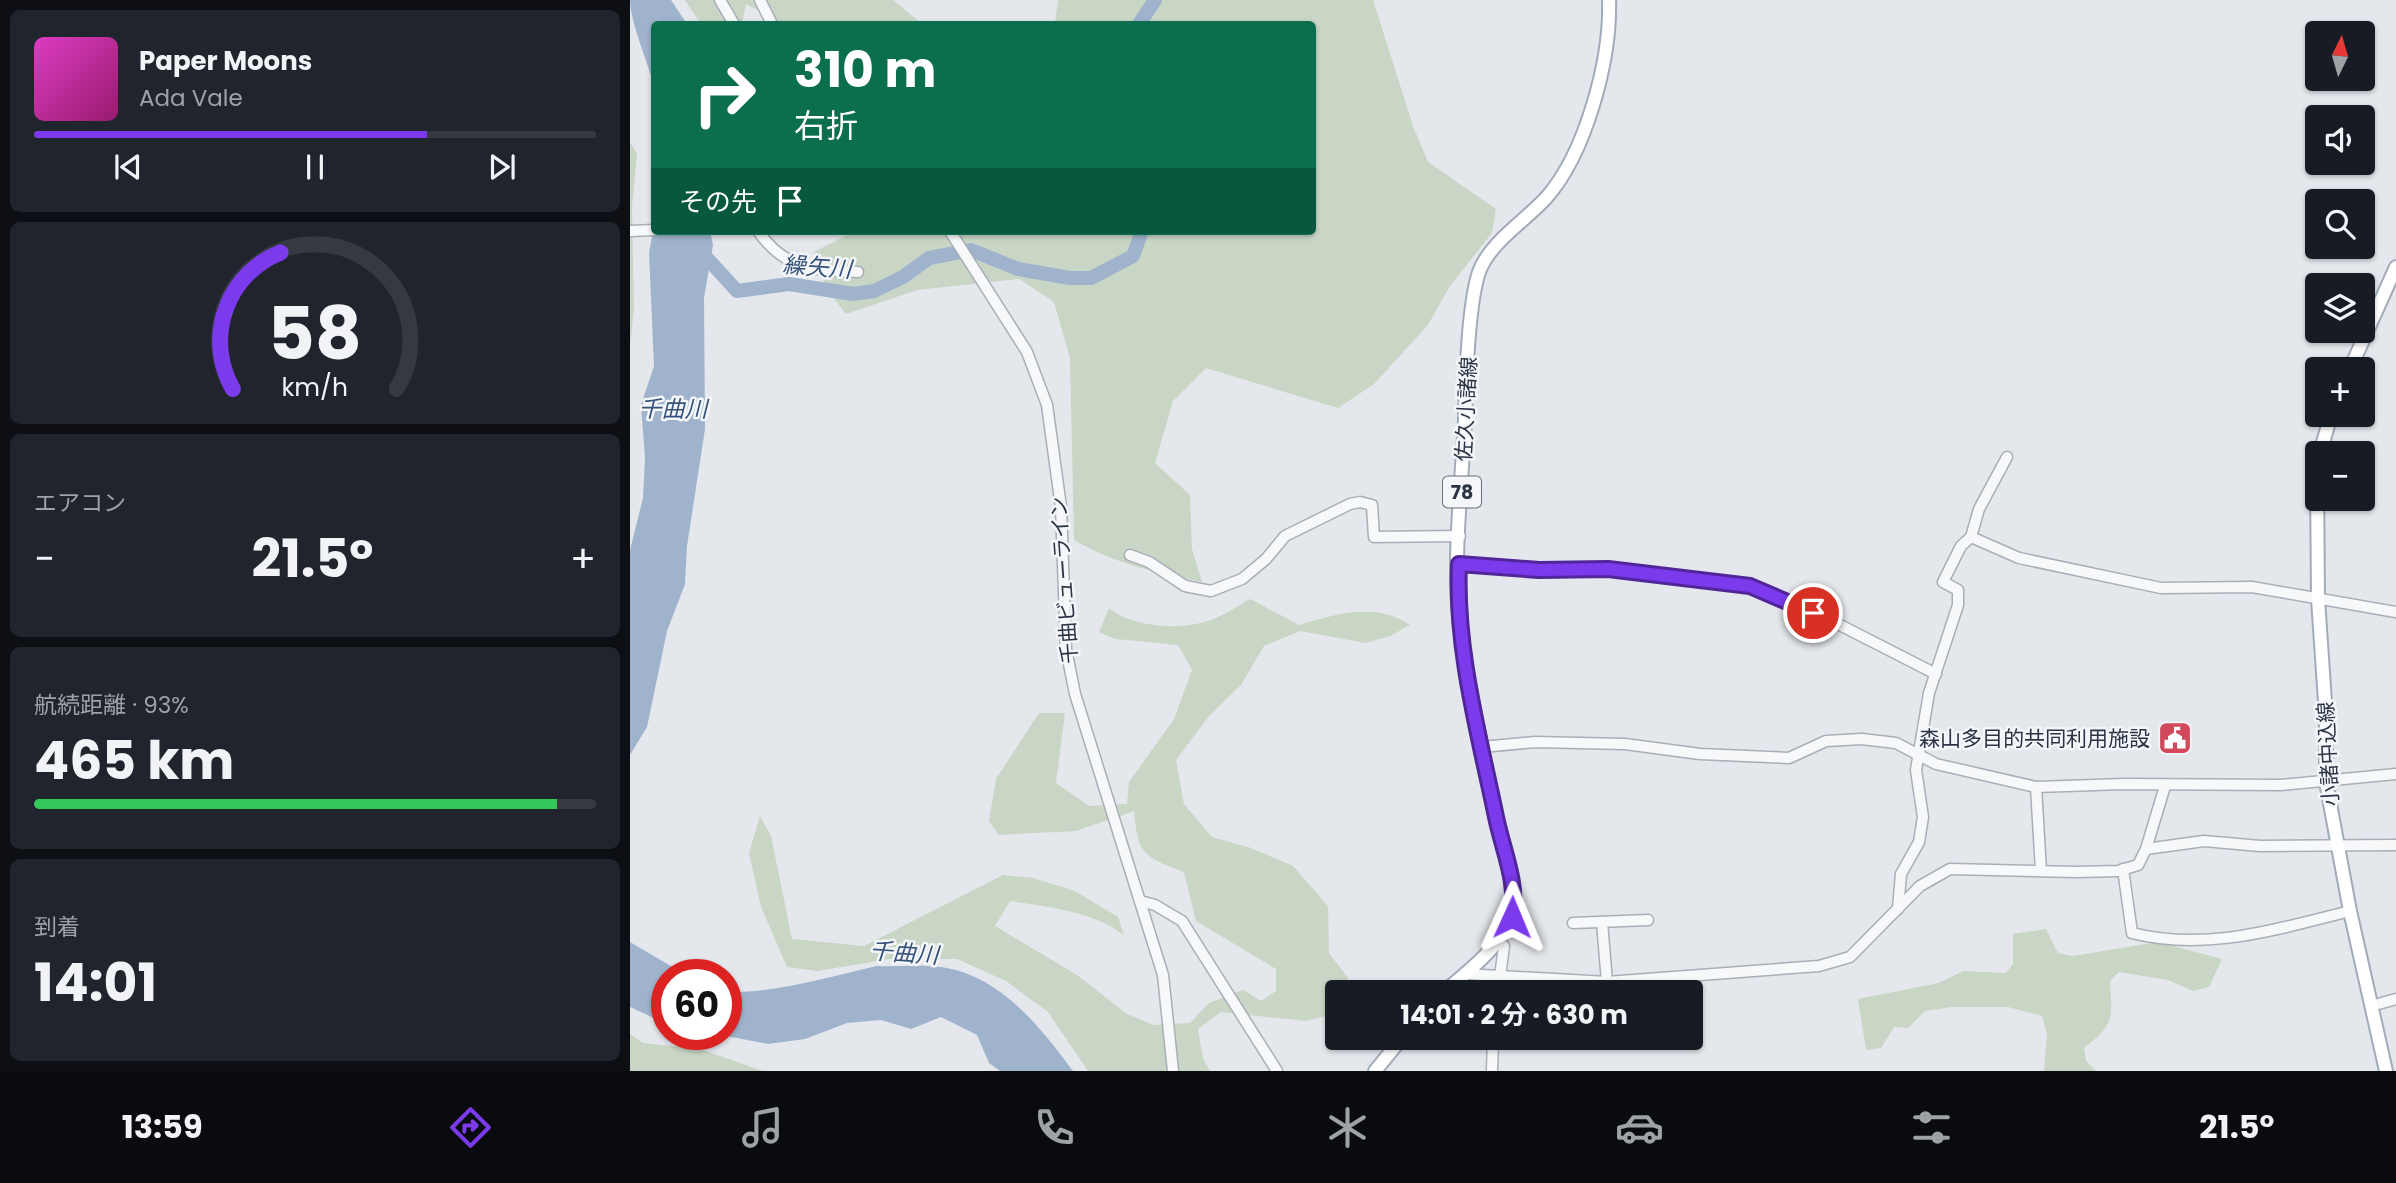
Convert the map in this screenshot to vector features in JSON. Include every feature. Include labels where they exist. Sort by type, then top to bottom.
[{"type":"main road","name":"佐久小諸線","points":[[1458,980],[1499,942],[1512,917],[1515,899],[1482,747],[1460,624],[1459,564],[1466,399],[1480,271],[1499,243],[1549,194],[1569,162],[1582,133],[1601,70],[1610,23],[1609,0]]},
{"type":"main road","points":[[2355,357],[2395,270]]},
{"type":"main road","name":"小諸中込線","points":[[2317,511],[2318,599],[2326,717],[2326,782],[2336,844],[2386,1071]]},
{"type":"main road","points":[[1375,1071],[1392,1050]]},
{"type":"street","points":[[720,0],[732,21]]},
{"type":"street","points":[[760,0],[770,21]]},
{"type":"street","points":[[632,231],[651,230]]},
{"type":"street","points":[[761,235],[776,255],[790,264],[858,272]]},
{"type":"street","name":"千曲ビューライン","points":[[953,235],[1027,352],[1047,405],[1060,507],[1066,649],[1074,694],[1163,975],[1173,1071]]},
{"type":"street","points":[[1898,910],[1901,874],[1919,842],[1923,817],[1916,782],[1917,755],[1929,693],[1958,605],[1958,590],[1943,582],[1962,546],[1971,537],[1979,509],[2007,457]]},
{"type":"street","points":[[1130,555],[1149,562],[1185,586],[1211,591],[1242,579],[1266,559],[1285,536],[1350,504],[1360,502],[1372,505],[1374,537],[1460,536]]},
{"type":"street","points":[[1971,537],[2019,558],[2161,588],[2252,587],[2396,612]]},
{"type":"street","points":[[1459,564],[1539,570],[1608,569],[1750,586],[1834,622],[1936,674]]},
{"type":"street","points":[[1482,747],[1535,742],[1625,744],[1700,754],[1790,758],[1826,741],[1862,739],[1896,743],[1936,764],[2036,787],[2326,782],[2396,774]]},
{"type":"street","points":[[1634,980],[1819,966],[1850,957],[1930,878],[1950,869],[2041,871],[2123,869],[2138,865],[2146,849],[2165,786]]},
{"type":"street","points":[[2036,787],[2041,871]]},
{"type":"street","points":[[2146,849],[2204,841],[2260,846],[2396,845]]},
{"type":"street","points":[[2123,869],[2132,933],[2152,938],[2180,941],[2236,939],[2350,911]]},
{"type":"street","points":[[1140,901],[1182,920],[1277,1071]]},
{"type":"street","points":[[1573,923],[1647,920]]},
{"type":"street","points":[[1602,922],[1607,980]]},
{"type":"street","points":[[1499,942],[1504,947],[1500,980]]},
{"type":"street","points":[[1465,974],[1565,980]]},
{"type":"street","points":[[2371,1006],[2396,999]]},
{"type":"street","points":[[1492,1071],[1493,1050]]},
{"type":"green space","points":[[685,0],[893,0],[918,21],[778,21],[746,4],[743,21],[699,21]]},
{"type":"green space","points":[[1058,0],[1373,0],[1413,126],[1428,162],[1496,209],[1492,233],[1450,286],[1428,325],[1374,384],[1338,408],[1206,368],[1173,401],[1155,463],[1190,495],[1192,549],[1202,582],[1120,561],[1074,540],[1070,358],[1054,302],[1019,279],[917,290],[846,314],[826,289],[814,252],[847,235],[1316,235],[1316,21],[1055,21]]},
{"type":"green space","points":[[630,142],[637,154],[632,206],[634,310],[630,346]]},
{"type":"green space","points":[[1250,599],[1299,625],[1341,614],[1369,612],[1397,618],[1410,625],[1390,636],[1366,643],[1300,631],[1264,646],[1241,685],[1209,716],[1176,760],[1184,804],[1212,837],[1251,848],[1293,866],[1328,906],[1329,953],[1348,978],[1325,980],[1325,1016],[1306,1021],[1221,1012],[1198,1029],[1203,1059],[1210,1071],[1088,1071],[1048,1012],[1006,981],[957,959],[889,959],[817,971],[787,967],[761,907],[749,853],[760,816],[771,836],[792,939],[864,946],[1003,875],[1033,878],[1075,891],[1118,917],[1124,935],[1084,915],[1010,901],[995,926],[1077,975],[1127,1014],[1154,1025],[1190,1023],[1209,1003],[1243,990],[1261,1001],[1276,991],[1276,969],[1196,921],[1184,872],[1152,858],[1141,846],[1134,811],[1076,831],[999,835],[989,821],[996,779],[1039,713],[1065,713],[1056,783],[1089,806],[1127,804],[1129,782],[1174,719],[1192,670],[1178,645],[1116,639],[1099,632],[1109,608],[1142,623],[1168,626],[1211,620]]},
{"type":"green space","points":[[2046,929],[2058,953],[2073,956],[2158,942],[2222,959],[2209,987],[2193,991],[2168,980],[2119,972],[2110,981],[2109,1020],[2101,1033],[2084,1048],[2086,1061],[2096,1071],[2044,1071],[2047,1034],[2042,1016],[2008,1007],[1952,1007],[1925,1011],[1908,1028],[1894,1027],[1881,1048],[1866,1050],[1858,999],[1939,983],[1963,971],[2006,973],[2013,964],[2013,934]]},
{"type":"green space","points":[[630,1034],[643,1043],[651,1044],[651,1050],[703,1050],[763,1071],[630,1071]]},
{"type":"water","points":[[630,0],[671,0],[685,21],[651,21],[651,77],[636,31]]},
{"type":"water","name":"千曲川","points":[[652,235],[711,235],[713,245],[704,298],[705,429],[687,546],[685,584],[667,631],[647,727],[630,755],[630,550],[643,498],[645,458],[641,405],[654,366],[649,253]]},
{"type":"water","points":[[630,942],[659,959],[651,959],[651,1017],[630,1007]]},
{"type":"water","name":"千曲川","points":[[877,966],[947,968],[967,974],[986,982],[1019,1008],[1073,1071],[1000,1071],[989,1063],[977,1035],[941,1017],[911,1029],[881,1020],[847,1023],[805,1039],[768,1044],[742,1039],[742,992],[821,979]]},
{"type":"waterway","name":"繰矢川","points":[[1141,21],[1155,0]]},
{"type":"waterway","name":"繰矢川","points":[[697,235],[705,256],[737,291],[789,284],[853,294],[874,291],[903,277],[929,258],[971,250],[1018,269],[1070,278],[1091,278],[1133,256],[1141,235]]},
{"type":"place","name":"森山多目的共同利用施設","points":[[2175,738]]},
{"type":"route","points":[[1512,917],[1515,899],[1513,883],[1497,820],[1460,624],[1457,596],[1459,564],[1539,570],[1608,569],[1750,586],[1813,613]]}]
